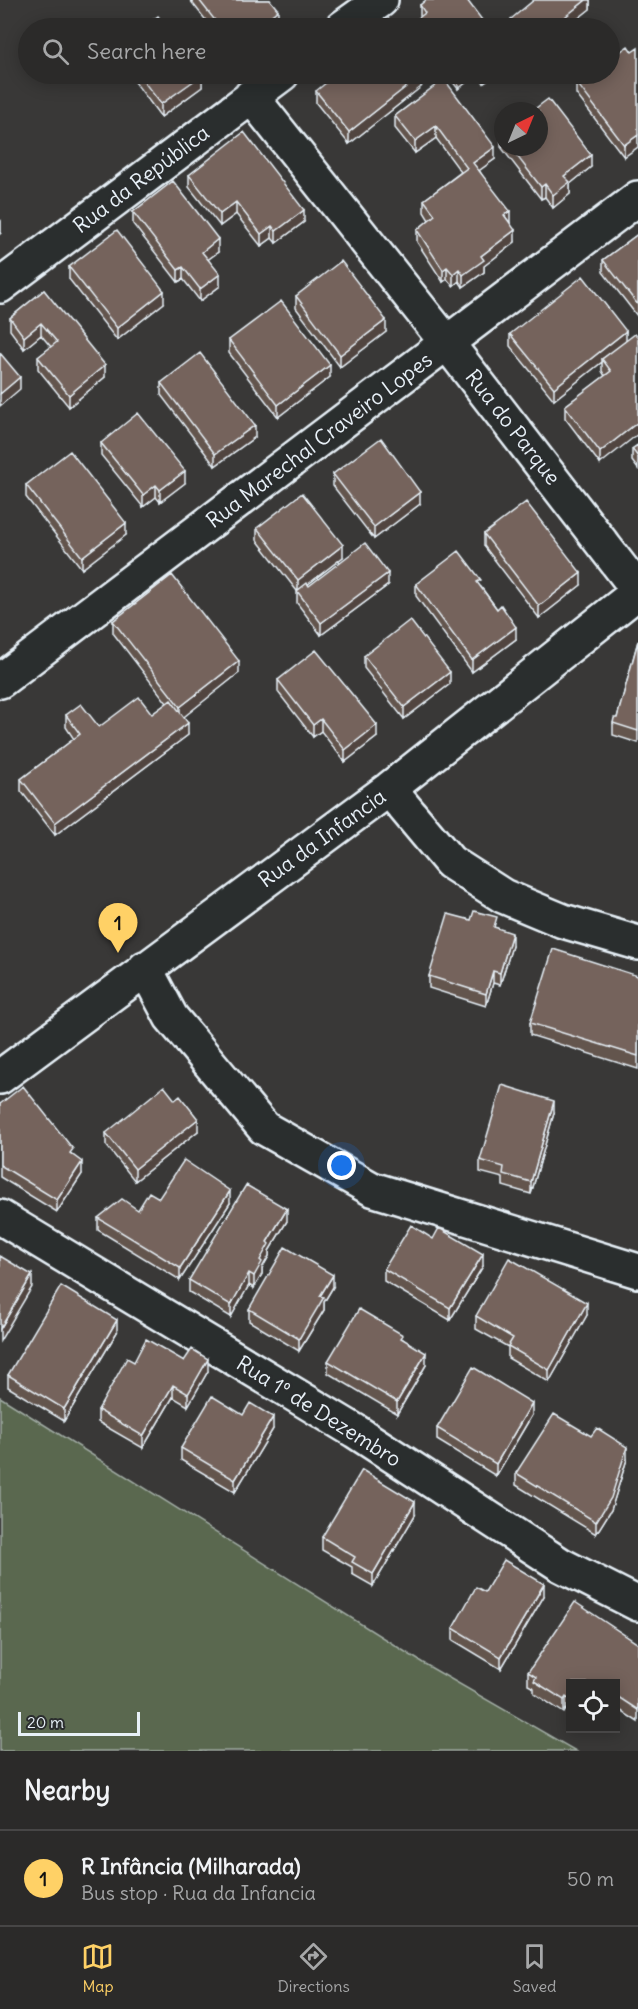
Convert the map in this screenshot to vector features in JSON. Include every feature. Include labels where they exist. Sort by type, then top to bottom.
[{"type":"street","points":[[356,18],[381,0]]},
{"type":"street","name":"Rua da República","points":[[0,286],[268,84]]},
{"type":"street","name":"Rua do Parque","points":[[251,96],[447,343],[638,591]]},
{"type":"street","name":"Rua Marechal Craveiro Lopes","points":[[0,681],[638,198]]},
{"type":"street","name":"Rua da Infancia","points":[[0,1077],[389,789],[638,591]]},
{"type":"street","points":[[389,789],[450,862],[503,896],[563,921],[638,943]]},
{"type":"street","points":[[145,968],[171,1017],[264,1128],[372,1189],[638,1271]]},
{"type":"street","name":"Rua 1º de Dezembro","points":[[0,1217],[355,1431],[561,1565],[638,1604]]},
{"type":"green space","points":[[0,1397],[423,1663],[576,1751],[0,1751]]},
{"type":"building","points":[[199,0],[270,0],[278,10],[268,18],[213,18]]},
{"type":"building","points":[[426,0],[467,0],[480,18],[419,18],[425,13],[420,5]]},
{"type":"building","points":[[534,0],[586,0],[564,18],[512,18]]},
{"type":"building","points":[[628,46],[632,52],[638,48],[638,135],[624,145],[578,84],[620,84],[620,52]]},
{"type":"building","points":[[146,84],[189,84],[161,104]]},
{"type":"building","points":[[325,84],[410,84],[349,132],[316,91]]},
{"type":"building","points":[[437,84],[448,84],[494,146],[473,163],[510,211],[504,215],[515,230],[481,256],[484,260],[463,275],[459,269],[453,274],[447,267],[443,270],[417,230],[435,215],[424,200],[467,168],[436,126],[415,141],[395,116]]},
{"type":"building","points":[[548,99],[591,155],[564,176],[570,182],[553,195],[545,184],[541,187],[517,156],[548,156],[548,102],[544,102]]},
{"type":"building","points":[[244,132],[304,210],[276,231],[272,226],[261,234],[236,202],[220,214],[189,175]]},
{"type":"building","points":[[173,181],[218,239],[202,252],[220,274],[200,289],[183,267],[178,270],[133,212]]},
{"type":"building","points":[[117,230],[164,291],[117,328],[69,267]]},
{"type":"building","points":[[638,234],[638,305],[603,260]]},
{"type":"building","points":[[341,261],[386,320],[340,355],[296,296]]},
{"type":"building","points":[[583,276],[626,331],[554,388],[510,334]]},
{"type":"building","points":[[44,290],[105,365],[69,395],[38,357],[57,342],[41,323],[24,337],[10,318]]},
{"type":"building","points":[[281,301],[330,365],[278,405],[229,340]]},
{"type":"building","points":[[635,334],[638,337],[638,422],[600,452],[565,406],[611,371],[602,359]]},
{"type":"building","points":[[0,353],[20,377],[0,394]]},
{"type":"building","points":[[200,353],[255,425],[215,454],[161,383]]},
{"type":"building","points":[[138,413],[185,471],[160,490],[156,485],[143,495],[101,443]]},
{"type":"building","points":[[381,438],[420,492],[374,527],[333,474]]},
{"type":"building","points":[[638,445],[638,457],[632,449]]},
{"type":"building","points":[[70,451],[126,523],[82,557],[26,485]]},
{"type":"building","points":[[302,493],[343,545],[298,580],[257,528]]},
{"type":"building","points":[[526,502],[581,573],[539,606],[484,534]]},
{"type":"building","points":[[365,543],[388,573],[321,623],[297,591],[307,583],[309,586]]},
{"type":"building","points":[[459,551],[481,580],[477,582],[497,609],[501,605],[516,627],[472,660],[416,584]]},
{"type":"building","points":[[172,575],[239,661],[180,707],[113,621]]},
{"type":"building","points":[[410,620],[450,672],[404,707],[364,656]]},
{"type":"building","points":[[638,641],[638,731],[613,723],[614,718],[617,718]]},
{"type":"building","points":[[316,650],[377,725],[345,750],[321,719],[313,725],[278,680]]},
{"type":"building","points":[[139,697],[152,714],[171,700],[188,723],[55,823],[21,779],[80,734],[66,715],[81,704],[99,727]]},
{"type":"building","points":[[474,911],[497,917],[494,927],[512,933],[500,973],[493,971],[486,994],[429,976],[448,914],[471,920]]},
{"type":"building","points":[[553,949],[638,976],[638,1056],[530,1023]]},
{"type":"building","points":[[502,1085],[554,1101],[531,1182],[503,1174],[504,1167],[480,1160]]},
{"type":"building","points":[[23,1086],[73,1149],[70,1153],[82,1162],[57,1200],[0,1165],[0,1104]]},
{"type":"building","points":[[164,1086],[175,1100],[180,1096],[198,1119],[135,1169],[106,1133]]},
{"type":"building","points":[[184,1160],[230,1191],[180,1268],[98,1218],[122,1199],[138,1210],[149,1192],[159,1198]]},
{"type":"building","points":[[246,1185],[287,1209],[267,1242],[269,1244],[254,1276],[249,1273],[231,1305],[189,1280]]},
{"type":"building","points":[[411,1225],[433,1239],[439,1228],[483,1254],[450,1308],[384,1269]]},
{"type":"building","points":[[285,1247],[333,1275],[320,1296],[324,1297],[299,1339],[249,1309]]},
{"type":"building","points":[[0,1256],[32,1275],[0,1329]]},
{"type":"building","points":[[509,1258],[587,1303],[549,1370],[508,1346],[513,1338],[476,1316]]},
{"type":"building","points":[[61,1286],[117,1320],[64,1409],[8,1375]]},
{"type":"building","points":[[359,1309],[403,1335],[401,1338],[426,1353],[397,1402],[328,1361]]},
{"type":"building","points":[[146,1339],[184,1361],[192,1349],[208,1359],[188,1394],[173,1385],[143,1436],[98,1410],[127,1358],[134,1362]]},
{"type":"building","points":[[473,1367],[532,1403],[496,1464],[437,1428]]},
{"type":"building","points":[[212,1396],[243,1415],[250,1403],[273,1417],[235,1480],[181,1448]]},
{"type":"building","points":[[554,1414],[591,1436],[597,1428],[627,1447],[611,1498],[596,1522],[516,1473]]},
{"type":"building","points":[[362,1470],[415,1502],[373,1574],[352,1562],[355,1557],[322,1537]]},
{"type":"building","points":[[504,1560],[544,1584],[501,1657],[453,1628],[476,1587],[485,1592]]},
{"type":"building","points":[[575,1602],[638,1644],[638,1710],[620,1698],[620,1679],[566,1679],[564,1700],[534,1681],[536,1677],[528,1672]]},
{"type":"place","name":"R Infância (Milharada)","points":[[118,953]]}]
